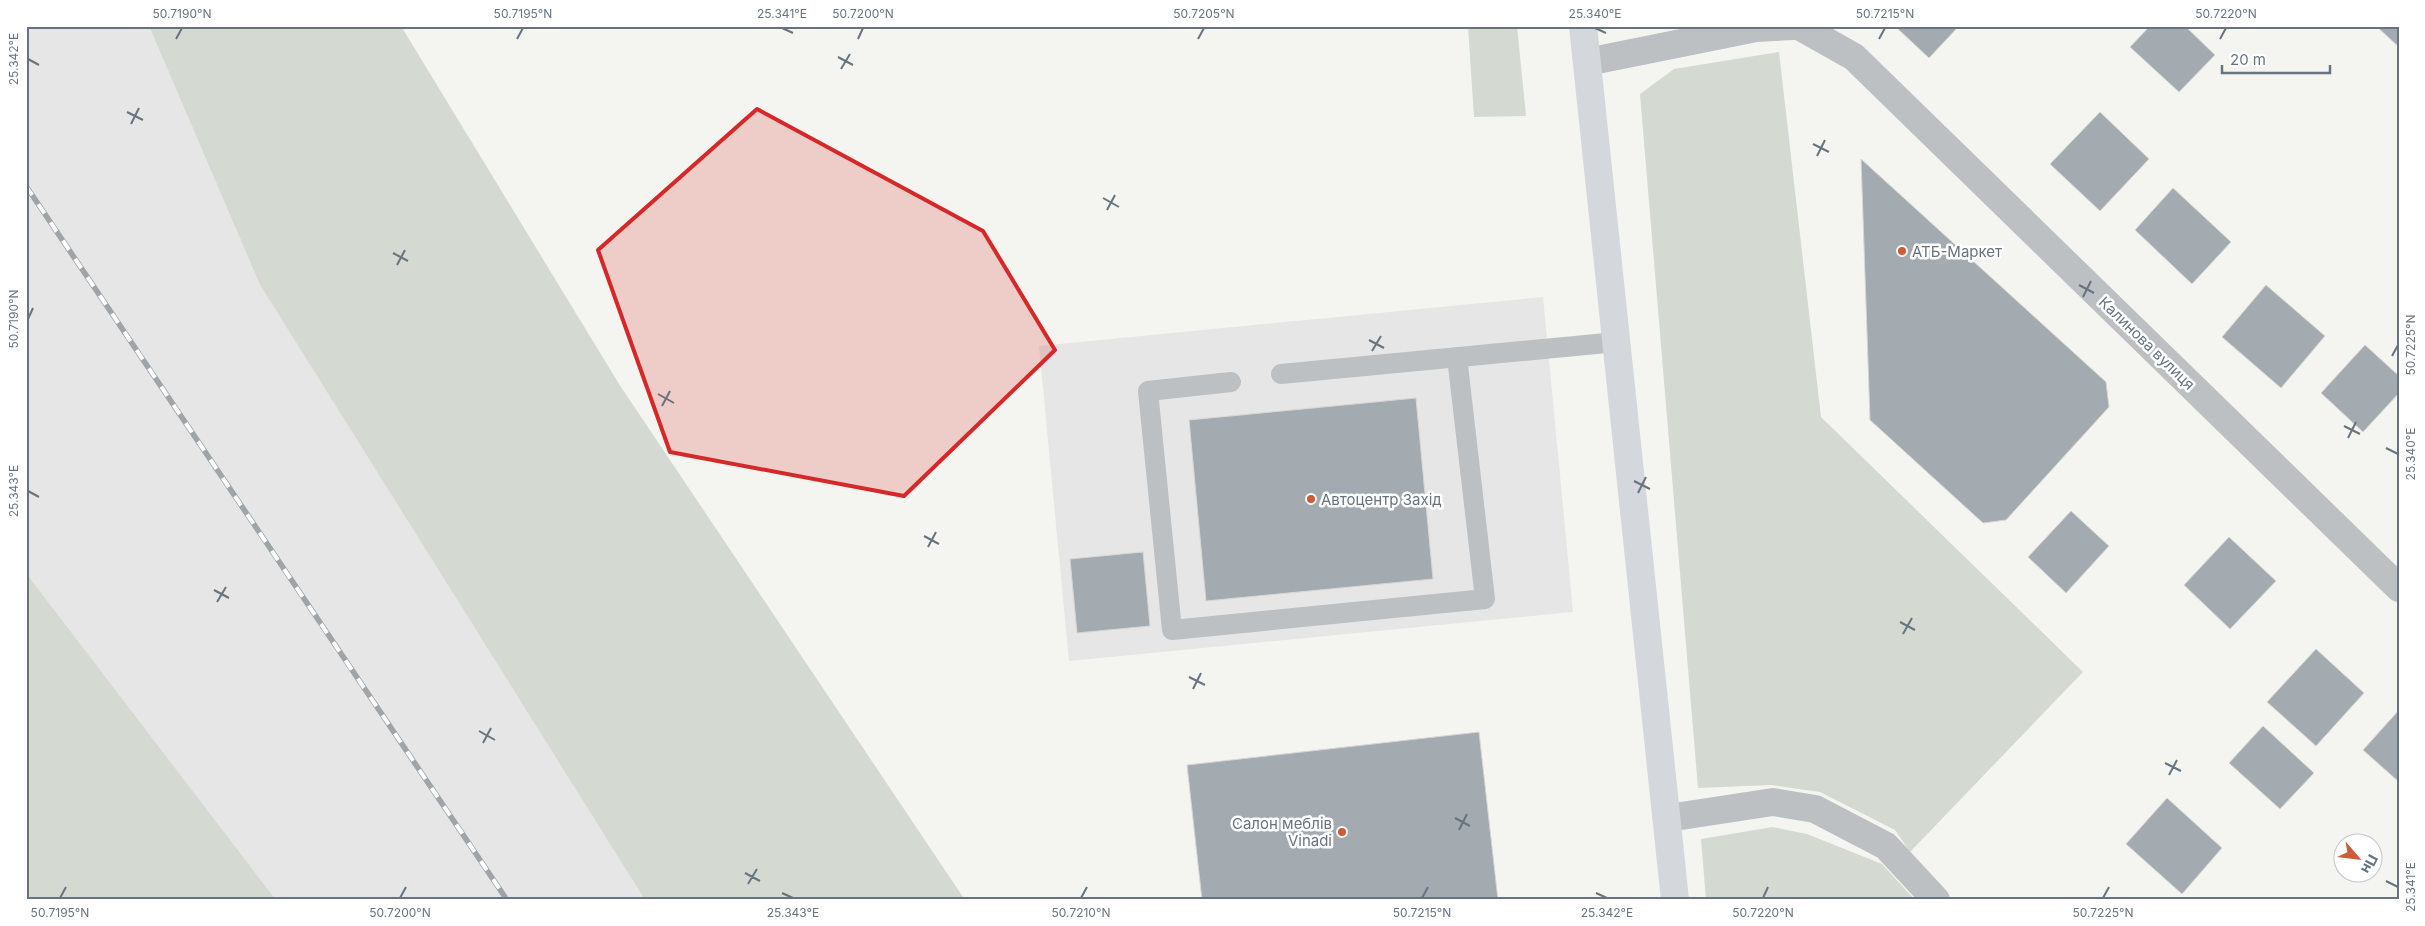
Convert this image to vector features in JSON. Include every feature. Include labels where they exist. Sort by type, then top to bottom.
[{"type":"main road","points":[[1583,26],[1668,818],[1675,900]]},
{"type":"street","points":[[1587,62],[1756,28],[1793,26]]},
{"type":"street","name":"Калинова вулиця","points":[[1799,26],[1854,57],[2399,588]]},
{"type":"street","points":[[1668,818],[1772,802],[1815,809],[1886,846],[1936,900]]},
{"type":"lane","points":[[1282,374],[1617,342]]},
{"type":"lane","points":[[1231,382],[1148,391],[1172,630],[1485,598],[1458,356]]},
{"type":"highlighted area","points":[[757,109],[983,231],[1055,350],[904,496],[670,452],[598,250]]},
{"type":"shaded area","points":[[26,26],[149,26],[260,285],[645,900],[276,900],[26,573]]},
{"type":"shaded area","points":[[149,26],[401,26],[619,384],[965,900],[645,900],[260,285]]},
{"type":"shaded area","points":[[1468,26],[1517,26],[1526,116],[1474,117]]},
{"type":"shaded area","points":[[1779,52],[1821,417],[2083,672],[1910,852],[1895,830],[1820,792],[1771,785],[1698,788],[1640,94],[1674,69]]},
{"type":"shaded area","points":[[1543,297],[1573,612],[1069,661],[1039,346]]},
{"type":"shaded area","points":[[26,573],[276,900],[26,900]]},
{"type":"shaded area","points":[[1772,827],[1807,834],[1882,864],[1915,900],[1706,900],[1701,839]]},
{"type":"building","points":[[1901,26],[1959,26],[1929,58],[1898,29]]},
{"type":"building","points":[[2150,26],[2185,26],[2215,55],[2179,92],[2130,47]]},
{"type":"building","points":[[2376,26],[2399,26],[2399,47]]},
{"type":"building","points":[[2100,112],[2149,159],[2100,211],[2050,164]]},
{"type":"building","points":[[1861,159],[2106,382],[2109,407],[2006,520],[1983,523],[1870,420]]},
{"type":"building","points":[[2173,188],[2231,242],[2192,284],[2135,230]]},
{"type":"building","points":[[2266,285],[2325,336],[2281,388],[2222,337]]},
{"type":"building","points":[[2365,345],[2399,376],[2399,393],[2363,432],[2321,393]]},
{"type":"building","name":"Автоцентр Захід","points":[[1416,398],[1433,579],[1206,601],[1189,420]]},
{"type":"building","points":[[2071,511],[2109,546],[2066,593],[2028,557]]},
{"type":"building","points":[[2229,537],[2276,581],[2230,629],[2184,585]]},
{"type":"building","points":[[1143,552],[1150,626],[1077,633],[1070,559]]},
{"type":"building","points":[[2316,649],[2364,693],[2316,746],[2267,702]]},
{"type":"building","points":[[2399,710],[2399,782],[2363,750]]},
{"type":"building","points":[[2263,726],[2314,773],[2280,809],[2229,763]]},
{"type":"building","name":"Салон меблів Vinadi","points":[[1479,732],[1498,900],[1202,900],[1187,765]]},
{"type":"building","points":[[2167,798],[2222,848],[2182,894],[2126,844]]},
{"type":"railway","points":[[26,186],[507,900]]},
{"type":"place","name":"АТБ-Маркет","points":[[1902,251]]},
{"type":"place","name":"Автоцентр Захід","points":[[1311,499]]},
{"type":"place","name":"Салон меблів Vinadi","points":[[1342,832]]}]
